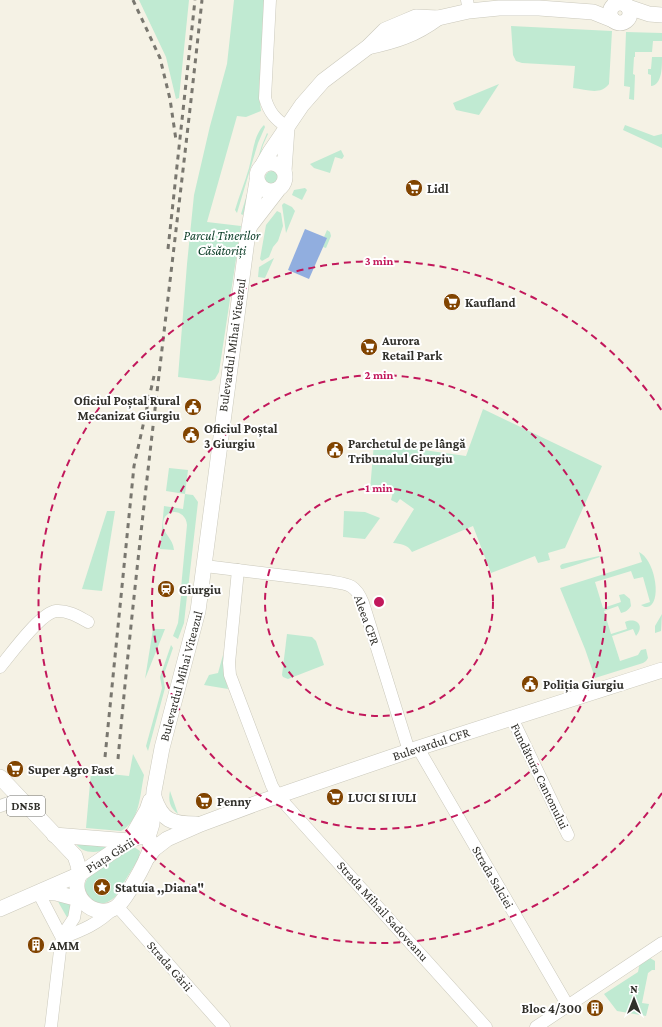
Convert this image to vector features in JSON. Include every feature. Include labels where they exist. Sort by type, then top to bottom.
[{"type":"main road","points":[[277,191],[269,192],[264,190],[257,181],[258,173],[262,166],[302,105],[323,82],[368,47],[389,43],[421,30],[438,18],[468,5],[499,8],[539,8],[593,12],[620,9],[655,14]]},
{"type":"main road","points":[[248,228],[286,180],[284,171],[287,127]]},
{"type":"main road","points":[[262,166],[274,163],[284,171]]},
{"type":"main road","name":"Bulevardul Mihai Viteazul","points":[[149,838],[154,794],[162,748],[198,611],[248,228],[257,181]]},
{"type":"main road","name":"Bulevardul CFR","points":[[147,858],[154,849],[167,839],[201,824],[414,749],[662,670]]},
{"type":"main road","name":"DN5B","points":[[0,777],[75,856],[79,875]]},
{"type":"main road","points":[[154,794],[159,810],[167,819],[175,823],[201,824]]},
{"type":"main road","name":"Bulevardul Mihai Viteazul","points":[[130,841],[154,794]]},
{"type":"main road","name":"Bulevardul CFR","points":[[149,838],[165,832],[201,824]]},
{"type":"main road","points":[[54,835],[130,841]]},
{"type":"main road","name":"Piața Gării","points":[[79,898],[77,887],[79,875],[130,841],[142,836],[149,838],[151,845],[147,858],[130,888],[116,907]]},
{"type":"main road","points":[[0,909],[79,875]]},
{"type":"main road","points":[[38,892],[56,893],[79,898],[86,906],[96,910],[105,911],[116,907]]},
{"type":"street","points":[[270,0],[265,98],[267,107],[274,118],[287,127]]},
{"type":"street","name":"Aleea CFR","points":[[205,566],[328,581],[344,584],[354,588],[360,594],[414,749]]},
{"type":"street","name":"Strada Mihail Sadoveanu","points":[[238,570],[229,663],[230,675],[272,786],[278,796],[486,1027]]},
{"type":"street","points":[[0,667],[46,614],[61,611],[70,613],[88,622]]},
{"type":"street","name":"Fundătura Cantonului","points":[[512,718],[568,835]]},
{"type":"street","name":"Strada Salciei","points":[[414,749],[568,1006]]},
{"type":"street","points":[[0,806],[20,799]]},
{"type":"street","points":[[38,892],[62,938]]},
{"type":"street","points":[[61,1027],[52,1022],[62,938],[74,918],[79,898]]},
{"type":"street","points":[[62,938],[92,926],[116,907]]},
{"type":"street","name":"Strada Gării","points":[[116,907],[224,1027]]},
{"type":"street","points":[[536,1027],[662,943]]},
{"type":"green space","points":[[139,0],[189,0],[179,98],[176,99],[166,57]]},
{"type":"green space","name":"Parcul Tinerilor Căsătoriți","points":[[234,0],[264,0],[259,95],[261,111],[246,117],[237,116],[207,222],[241,226],[219,372],[215,379],[211,381],[178,377],[194,195],[210,126],[227,64]]},
{"type":"green space","points":[[511,26],[612,31],[609,84],[605,88],[597,91],[573,88],[575,66],[522,63],[516,61],[513,55]]},
{"type":"green space","points":[[626,32],[662,33],[662,41],[653,41],[652,52],[635,52],[633,74],[635,75],[634,100],[629,99],[630,87],[624,86]]},
{"type":"green space","points":[[652,57],[662,57],[662,66],[661,75],[657,83],[651,86],[651,75],[648,74],[648,69],[651,69]]},
{"type":"green space","points":[[499,84],[479,115],[456,110],[453,103]]},
{"type":"green space","points":[[264,125],[265,127],[258,143],[237,213],[235,210],[249,168],[255,140],[260,129]]},
{"type":"green space","points":[[625,125],[654,136],[662,134],[662,148],[623,130]]},
{"type":"green space","points":[[267,133],[268,134],[263,145],[243,215],[241,214],[262,145]]},
{"type":"green space","points":[[341,150],[344,156],[342,159],[335,157],[330,173],[314,168],[310,164]]},
{"type":"green space","points":[[272,171],[277,173],[279,178],[277,183],[272,185],[267,183],[265,178],[267,173]]},
{"type":"green space","points":[[305,188],[307,190],[302,200],[292,195],[294,190]]},
{"type":"green space","points":[[284,203],[292,207],[295,211],[286,233],[282,205]]},
{"type":"green space","points":[[277,211],[281,213],[283,226],[278,241],[273,247],[269,257],[262,261],[260,259],[266,225]]},
{"type":"green space","points":[[327,230],[330,232],[331,236],[326,248],[323,247],[326,238],[324,237]]},
{"type":"green space","points":[[274,258],[265,278],[258,277],[259,267]]},
{"type":"green space","points":[[483,409],[602,466],[565,548],[548,553],[550,560],[538,563],[535,556],[491,573],[473,526],[412,552],[406,546],[393,543],[414,509],[400,499],[397,503],[391,500],[393,492],[370,490],[374,443],[466,456]]},
{"type":"green space","points":[[169,468],[188,470],[185,494],[166,491]]},
{"type":"green space","points":[[185,494],[193,495],[198,502],[188,589],[181,588],[187,525],[186,520],[179,513],[175,512],[167,515],[163,524],[165,531],[172,542],[174,550],[160,549],[164,506],[183,509]]},
{"type":"green space","points":[[107,511],[115,511],[102,591],[82,589]]},
{"type":"green space","points":[[344,511],[365,512],[380,518],[365,539],[343,537]]},
{"type":"green space","points":[[639,552],[649,562],[655,579],[656,587],[654,602],[650,606],[645,607],[641,605],[650,602],[643,577],[634,579],[631,571],[595,582],[603,608],[621,602],[619,595],[624,594],[630,599],[631,606],[624,612],[621,613],[618,606],[604,611],[611,634],[627,629],[625,622],[633,621],[638,623],[640,626],[639,632],[636,636],[633,629],[612,636],[620,661],[638,655],[641,650],[646,649],[648,658],[643,663],[595,678],[560,588],[642,562]]},
{"type":"green space","points":[[600,557],[563,569],[561,569],[560,566],[562,564]]},
{"type":"green space","points":[[181,596],[187,596],[184,623],[178,639],[173,636],[178,623]]},
{"type":"green space","points":[[662,614],[661,631],[655,633],[655,626]]},
{"type":"green space","points":[[153,629],[165,629],[145,679]]},
{"type":"green space","points":[[287,634],[312,637],[316,641],[324,665],[288,679],[283,677]]},
{"type":"green space","points":[[171,645],[173,648],[163,677],[165,688],[148,751],[146,746],[162,688],[160,677]]},
{"type":"green space","points":[[223,655],[223,669],[228,689],[204,685],[209,675],[218,673]]},
{"type":"green space","points":[[133,754],[144,775],[136,814],[132,821],[121,831],[86,828],[91,772],[129,776]]},
{"type":"green space","points":[[170,791],[178,814],[170,804]]},
{"type":"green space","points":[[76,843],[105,847],[105,849],[98,852],[89,852],[81,849]]},
{"type":"green space","points":[[134,847],[140,851],[139,858],[115,897],[104,903],[92,901],[85,888],[87,879],[90,875],[130,848]]},
{"type":"green space","points":[[56,898],[70,903],[72,906],[69,921]]},
{"type":"green space","points":[[650,958],[655,961],[655,970],[648,973],[642,1003],[649,1004],[646,1016],[617,1011],[604,994],[638,972],[640,962]]},
{"type":"water","points":[[305,229],[327,238],[309,279],[288,270]]},
{"type":"railway","points":[[133,0],[160,58],[170,99],[176,140]]},
{"type":"railway","points":[[168,249],[195,0]]},
{"type":"railway","points":[[118,759],[137,569],[202,0]]},
{"type":"railway","points":[[105,757],[134,466],[154,376]]},
{"type":"place","name":"Lidl","points":[[414,188]]},
{"type":"place","name":"Kaufland","points":[[452,302]]},
{"type":"place","name":"Aurora Retail Park","points":[[369,347]]},
{"type":"place","name":"Oficiul Poștal Rural Mecanizat Giurgiu","points":[[193,407]]},
{"type":"place","name":"Oficiul Poștal 3 Giurgiu","points":[[191,435]]},
{"type":"place","name":"Parchetul de pe lângă Tribunalul Giurgiu","points":[[335,450]]},
{"type":"place","name":"Giurgiu","points":[[166,589]]},
{"type":"place","name":"Poliția Giurgiu","points":[[530,684]]},
{"type":"place","name":"Super Agro Fast","points":[[15,769]]},
{"type":"place","name":"LUCI SI IULI","points":[[335,797]]},
{"type":"place","name":"Penny","points":[[204,801]]},
{"type":"place","name":"Statuia ,,Diana\"","points":[[102,887]]},
{"type":"place","name":"AMM","points":[[36,945]]},
{"type":"place","name":"Bloc 4/300","points":[[595,1008]]}]
